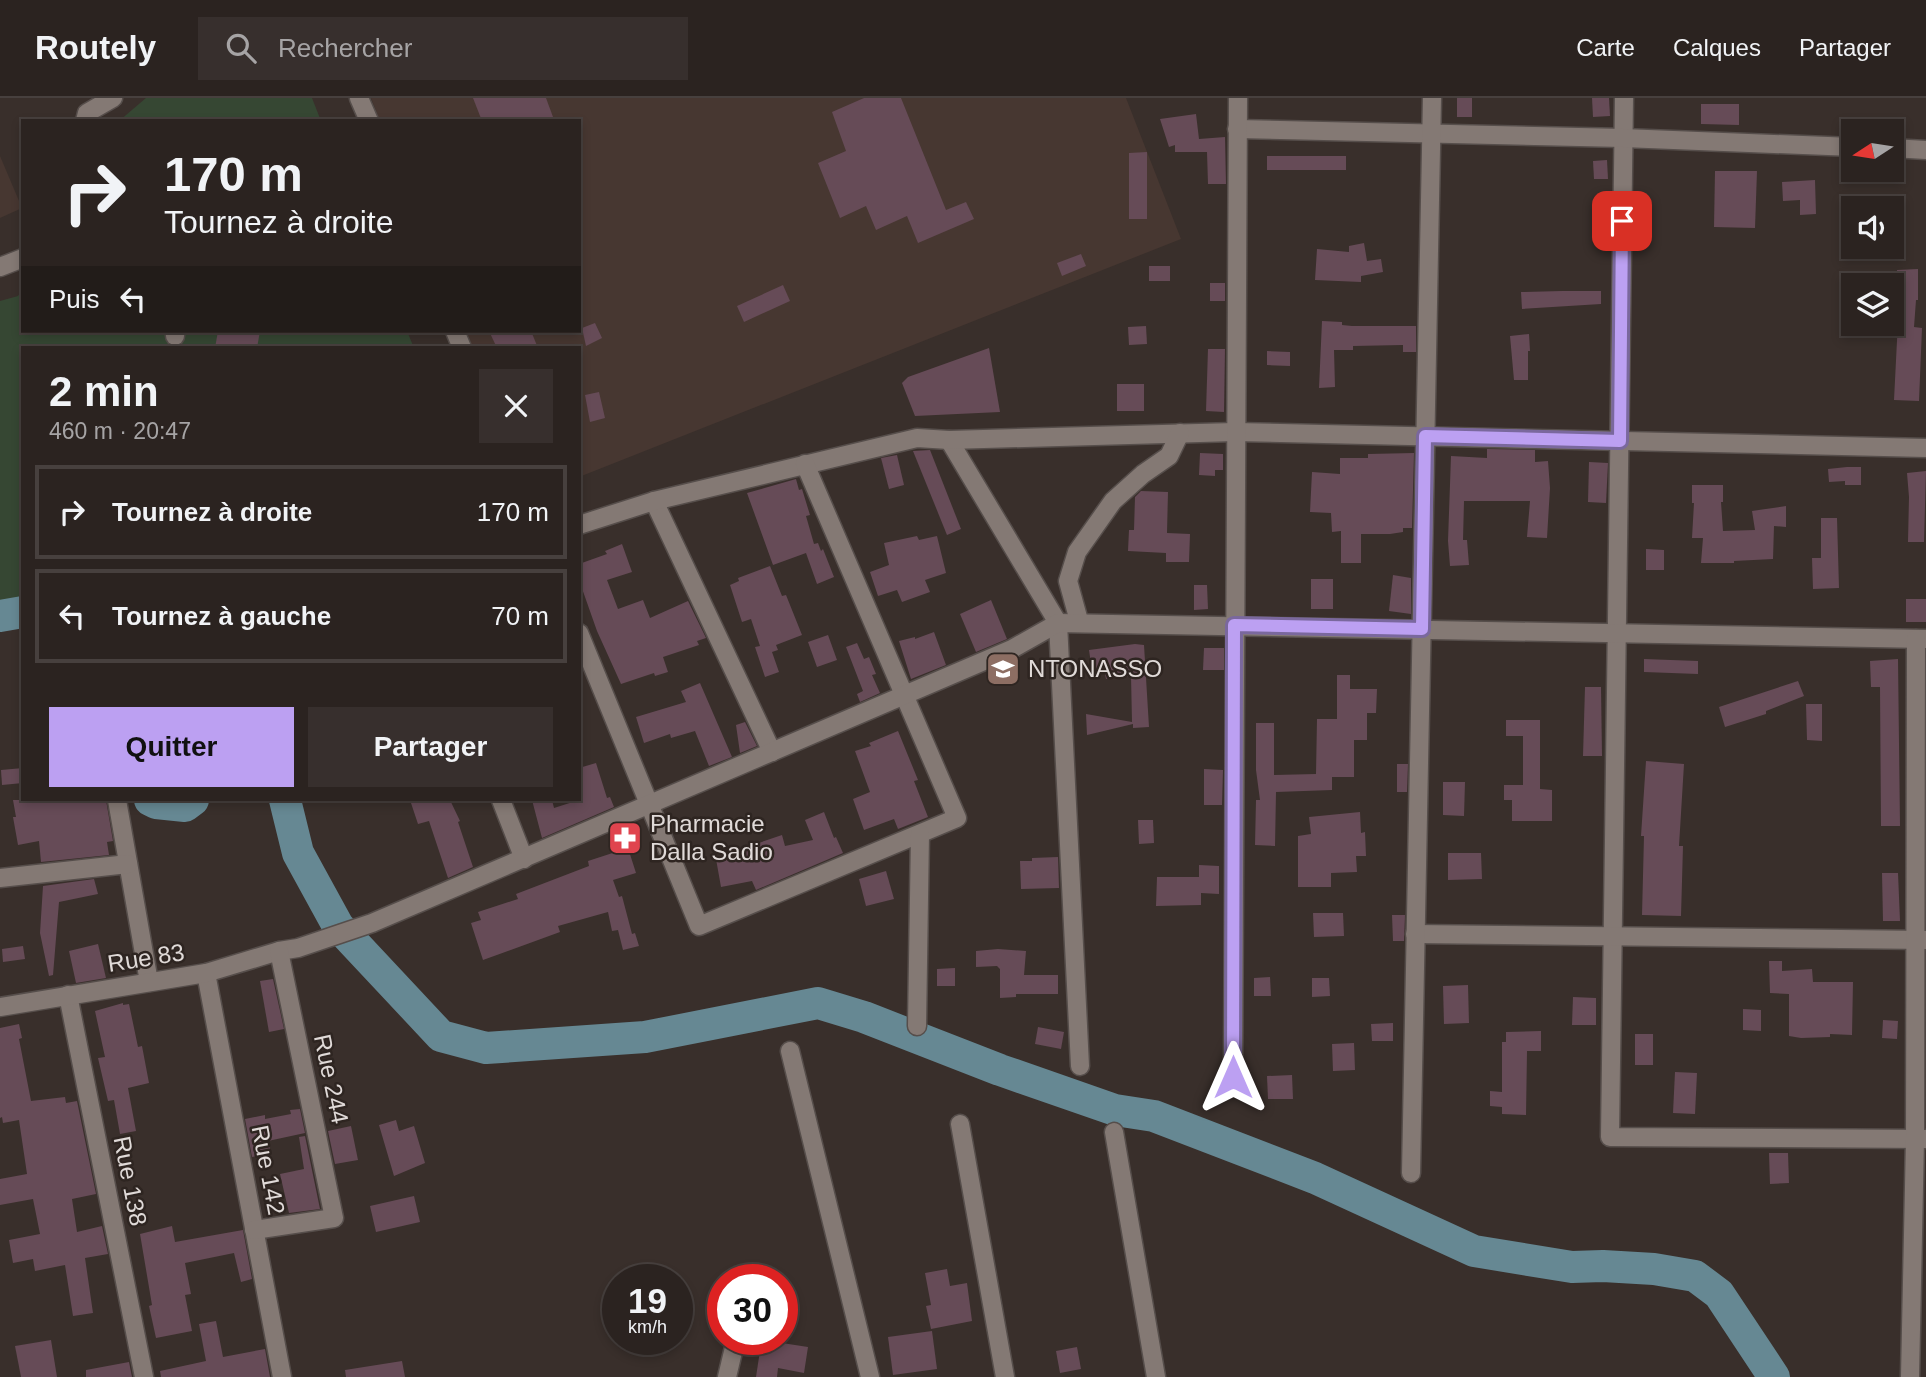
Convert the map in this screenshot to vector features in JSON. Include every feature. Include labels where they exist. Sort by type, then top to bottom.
[{"type":"street","points":[[85,113],[113,98]]},
{"type":"street","points":[[359,98],[368,119]]},
{"type":"street","points":[[1233,1077],[1238,98]]},
{"type":"street","points":[[1411,1173],[1432,98]]},
{"type":"street","points":[[1624,98],[1610,1137],[1920,1139]]},
{"type":"street","points":[[1237,129],[1623,138],[1841,147]]},
{"type":"street","points":[[1904,149],[1926,150]]},
{"type":"street","points":[[0,267],[21,259]]},
{"type":"street","points":[[581,524],[654,501],[917,438],[1235,432],[1926,448]]},
{"type":"street","points":[[1079,621],[1068,581],[1077,552],[1113,501],[1143,474],[1169,456],[1180,433]]},
{"type":"street","points":[[949,439],[1058,623],[1080,1066]]},
{"type":"street","points":[[581,638],[699,926],[957,818],[805,464]]},
{"type":"street","points":[[654,501],[772,752]]},
{"type":"street","points":[[1058,623],[1079,621],[1921,639],[1920,1139],[1910,1377]]},
{"type":"street","name":"Rue 83","points":[[0,1007],[206,973],[298,948],[372,923],[1012,649],[1058,623]]},
{"type":"street","points":[[117,801],[149,982]]},
{"type":"street","points":[[501,801],[524,859]]},
{"type":"street","points":[[917,1026],[920,834]]},
{"type":"street","points":[[0,878],[128,863]]},
{"type":"street","points":[[1416,934],[1921,940]]},
{"type":"street","name":"Rue 244","points":[[254,1230],[334,1218],[279,951]]},
{"type":"street","name":"Rue 142","points":[[206,973],[282,1377]]},
{"type":"street","name":"Rue 138","points":[[68,995],[144,1377]]},
{"type":"street","points":[[790,1051],[870,1377]]},
{"type":"street","points":[[960,1124],[1004,1377]]},
{"type":"street","points":[[1114,1132],[1156,1377]]},
{"type":"street","points":[[727,1377],[732,1355]]},
{"type":"shaded area","points":[[371,98],[1126,98],[1181,239],[581,476],[581,346],[472,346],[467,333],[581,333],[581,119],[379,119]]},
{"type":"shaded area","points":[[0,156],[21,208],[0,218]]},
{"type":"green space","points":[[146,98],[312,98],[320,119],[121,119]]},
{"type":"green space","points":[[21,291],[21,333],[408,333],[413,346],[21,346],[21,608],[0,602],[0,301],[18,296]]},
{"type":"building","points":[[473,98],[546,98],[553,117],[548,119],[481,119]]},
{"type":"building","points":[[864,98],[901,98],[946,210],[966,202],[974,219],[918,243],[907,216],[876,230],[866,206],[840,218],[818,163],[846,151],[832,112]]},
{"type":"building","points":[[1457,98],[1472,98],[1472,117],[1457,117]]},
{"type":"building","points":[[1592,98],[1609,98],[1610,116],[1593,117]]},
{"type":"building","points":[[1701,104],[1739,104],[1739,125],[1701,124]]},
{"type":"building","points":[[1196,114],[1199,139],[1225,137],[1226,184],[1208,184],[1207,152],[1175,152],[1175,145],[1169,147],[1160,119]]},
{"type":"building","points":[[1147,152],[1147,219],[1129,219],[1129,153]]},
{"type":"building","points":[[1267,156],[1346,156],[1346,170],[1267,170]]},
{"type":"building","points":[[1607,160],[1608,179],[1594,179],[1593,161]]},
{"type":"building","points":[[1715,171],[1757,171],[1755,228],[1714,227]]},
{"type":"building","points":[[1815,180],[1816,214],[1800,215],[1800,200],[1783,201],[1782,182]]},
{"type":"building","points":[[1364,243],[1367,261],[1381,259],[1383,272],[1361,276],[1361,282],[1315,280],[1317,249],[1349,252],[1349,246]]},
{"type":"building","points":[[1081,254],[1086,266],[1062,276],[1057,263]]},
{"type":"building","points":[[1149,266],[1170,266],[1170,281],[1149,281]]},
{"type":"building","points":[[1918,269],[1918,300],[1914,327],[1922,328],[1919,401],[1894,400],[1897,336],[1904,336],[1904,273],[1897,273],[1897,270]]},
{"type":"building","points":[[1210,283],[1225,283],[1225,301],[1210,301]]},
{"type":"building","points":[[783,285],[790,301],[744,322],[737,306]]},
{"type":"building","points":[[1601,291],[1601,304],[1522,309],[1521,292]]},
{"type":"building","points":[[1322,321],[1342,322],[1342,325],[1352,326],[1416,326],[1416,352],[1403,352],[1403,345],[1353,346],[1353,350],[1334,350],[1335,387],[1319,388]]},
{"type":"building","points":[[595,323],[602,338],[586,346],[582,328]]},
{"type":"building","points":[[1146,326],[1147,344],[1129,345],[1128,327]]},
{"type":"building","points":[[218,333],[260,333],[257,346],[215,346]]},
{"type":"building","points":[[490,333],[532,333],[537,346],[496,346]]},
{"type":"building","points":[[1529,334],[1528,380],[1514,380],[1510,336]]},
{"type":"building","points":[[989,348],[1000,412],[915,416],[902,383],[908,377]]},
{"type":"building","points":[[1208,349],[1225,349],[1224,412],[1206,411]]},
{"type":"building","points":[[1267,351],[1290,352],[1290,366],[1267,365]]},
{"type":"building","points":[[1117,384],[1144,384],[1144,411],[1117,411]]},
{"type":"building","points":[[599,392],[605,418],[590,422],[585,395]]},
{"type":"building","points":[[1487,449],[1535,450],[1535,462],[1548,461],[1550,488],[1547,538],[1527,537],[1530,501],[1464,501],[1463,540],[1467,540],[1469,565],[1450,566],[1448,541],[1451,456],[1487,458]]},
{"type":"building","points":[[930,450],[961,529],[947,535],[913,451]]},
{"type":"building","points":[[1200,453],[1223,454],[1223,470],[1215,470],[1215,476],[1199,475]]},
{"type":"building","points":[[1414,453],[1412,528],[1403,528],[1403,532],[1390,534],[1361,534],[1361,563],[1341,563],[1341,531],[1332,532],[1331,513],[1310,512],[1312,472],[1340,474],[1340,458],[1368,458],[1368,454]]},
{"type":"building","points":[[897,455],[904,485],[889,489],[881,458]]},
{"type":"building","points":[[1589,462],[1608,463],[1606,503],[1588,502]]},
{"type":"building","points":[[1861,467],[1861,485],[1845,485],[1845,481],[1829,482],[1828,469]]},
{"type":"building","points":[[1926,471],[1924,542],[1908,542],[1907,473]]},
{"type":"building","points":[[796,479],[810,515],[806,516],[814,544],[818,543],[821,551],[823,549],[834,577],[817,584],[806,553],[773,565],[747,493]]},
{"type":"building","points":[[1692,485],[1723,485],[1723,531],[1755,530],[1752,511],[1786,506],[1786,527],[1774,526],[1773,559],[1701,563],[1703,538],[1692,538]]},
{"type":"building","points":[[1141,491],[1168,492],[1167,533],[1190,534],[1189,562],[1166,562],[1166,553],[1128,551],[1129,530],[1134,530],[1135,497]]},
{"type":"building","points":[[1821,518],[1837,518],[1839,588],[1813,589],[1812,558],[1821,558]]},
{"type":"building","points":[[917,536],[919,540],[937,536],[946,573],[925,580],[930,592],[902,602],[897,590],[878,596],[870,572],[889,565],[884,543]]},
{"type":"building","points":[[622,544],[632,572],[607,580],[618,609],[643,600],[650,618],[688,601],[706,638],[697,641],[699,645],[663,657],[668,672],[655,676],[654,673],[621,684],[597,631],[581,586],[581,563],[607,554],[605,551]]},
{"type":"building","points":[[1646,549],[1664,550],[1664,570],[1646,570]]},
{"type":"building","points":[[770,566],[782,596],[786,595],[802,635],[776,645],[778,650],[772,652],[779,672],[765,677],[755,647],[760,646],[751,619],[742,622],[730,585],[739,581],[738,578]]},
{"type":"building","points":[[1393,575],[1411,578],[1411,614],[1389,611]]},
{"type":"building","points":[[1311,579],[1333,579],[1333,609],[1311,609]]},
{"type":"building","points":[[1194,585],[1207,585],[1208,609],[1194,610]]},
{"type":"building","points":[[1906,599],[1926,599],[1926,622],[1906,622]]},
{"type":"building","points":[[991,600],[1007,639],[976,652],[960,614]]},
{"type":"building","points":[[934,632],[946,665],[911,679],[899,641]]},
{"type":"building","points":[[828,635],[837,660],[817,667],[808,642]]},
{"type":"building","points":[[857,643],[864,659],[869,657],[876,674],[872,675],[880,693],[860,702],[857,694],[863,691],[846,647]]},
{"type":"building","points":[[1144,645],[1149,727],[1133,728],[1133,724],[1087,735],[1086,714],[1132,722],[1131,676],[1106,679],[1104,669],[1092,671],[1089,650]]},
{"type":"building","points":[[1204,648],[1224,648],[1224,670],[1203,670]]},
{"type":"building","points":[[1644,659],[1698,661],[1698,674],[1644,672]]},
{"type":"building","points":[[1898,659],[1900,826],[1881,826],[1880,687],[1871,687],[1870,661]]},
{"type":"building","points":[[1337,675],[1350,675],[1350,689],[1377,689],[1376,713],[1367,713],[1367,740],[1354,740],[1354,777],[1332,777],[1332,790],[1276,792],[1275,846],[1255,845],[1256,800],[1260,800],[1256,770],[1256,723],[1274,723],[1274,775],[1316,774],[1317,719],[1337,719]]},
{"type":"building","points":[[1798,681],[1804,696],[1766,711],[1766,714],[1725,727],[1719,707]]},
{"type":"building","points":[[700,683],[732,757],[709,766],[695,731],[671,738],[670,734],[644,743],[636,717],[686,702],[681,691]]},
{"type":"building","points":[[1585,687],[1601,687],[1602,756],[1583,756]]},
{"type":"building","points":[[1806,704],[1822,704],[1822,741],[1807,740]]},
{"type":"building","points":[[1506,720],[1540,720],[1540,789],[1552,790],[1552,821],[1512,821],[1512,800],[1504,800],[1504,785],[1523,785],[1523,736],[1506,736]]},
{"type":"building","points":[[745,722],[757,746],[740,753],[736,725]]},
{"type":"building","points":[[898,731],[918,780],[914,781],[928,817],[898,829],[894,819],[864,830],[853,799],[870,792],[855,751],[871,746],[869,743]]},
{"type":"building","points":[[1646,761],[1684,764],[1679,846],[1683,846],[1681,916],[1642,915],[1644,836],[1641,836]]},
{"type":"building","points":[[596,763],[607,798],[610,797],[614,807],[542,838],[532,801],[552,801],[554,808],[581,801],[581,767]]},
{"type":"building","points":[[1397,764],[1408,764],[1407,792],[1397,792]]},
{"type":"building","points":[[21,768],[21,783],[2,785],[1,770]]},
{"type":"building","points":[[1204,769],[1223,770],[1222,805],[1204,805]]},
{"type":"building","points":[[1443,782],[1465,782],[1464,816],[1443,815]]},
{"type":"building","points":[[13,800],[106,801],[113,841],[107,842],[109,855],[41,862],[39,841],[18,845],[13,817],[16,817]]},
{"type":"building","points":[[410,801],[450,801],[460,821],[458,822],[473,867],[448,878],[429,821],[418,824]]},
{"type":"building","points":[[824,812],[843,853],[756,890],[752,881],[721,887],[716,859],[740,855],[738,850],[782,835],[785,846],[813,840],[805,820]]},
{"type":"building","points":[[1360,812],[1361,833],[1365,832],[1366,856],[1356,856],[1357,872],[1331,873],[1331,887],[1298,887],[1298,836],[1311,834],[1309,817]]},
{"type":"building","points":[[1138,820],[1153,820],[1154,843],[1139,844]]},
{"type":"building","points":[[628,848],[636,873],[613,880],[619,897],[622,896],[632,934],[635,933],[639,946],[623,950],[618,930],[612,931],[608,912],[558,926],[560,932],[483,960],[471,923],[481,920],[478,912],[518,899],[516,894],[589,866],[588,861]]},
{"type":"building","points":[[1448,853],[1481,853],[1482,879],[1448,880]]},
{"type":"building","points":[[1058,857],[1059,888],[1021,889],[1020,861]]},
{"type":"building","points":[[1199,865],[1219,866],[1219,894],[1201,893],[1201,905],[1156,906],[1157,877],[1199,877]]},
{"type":"building","points":[[886,871],[894,899],[866,906],[859,879]]},
{"type":"building","points":[[1882,873],[1898,873],[1900,921],[1883,921]]},
{"type":"building","points":[[94,879],[98,894],[59,902],[53,975],[49,976],[40,933],[43,886]]},
{"type":"building","points":[[1313,913],[1343,913],[1344,936],[1314,937]]},
{"type":"building","points":[[1392,915],[1405,915],[1404,941],[1393,941]]},
{"type":"building","points":[[98,944],[106,978],[76,983],[69,951]]},
{"type":"building","points":[[23,946],[25,959],[3,962],[2,949]]},
{"type":"building","points":[[976,951],[1026,951],[1024,975],[1058,975],[1058,994],[1016,994],[1016,997],[1000,998],[1000,969],[997,966],[976,967]]},
{"type":"building","points":[[1769,961],[1782,961],[1782,971],[1812,969],[1813,982],[1853,982],[1852,1035],[1830,1034],[1830,1037],[1801,1038],[1789,1036],[1789,994],[1770,993]]},
{"type":"building","points":[[955,968],[955,986],[937,986],[937,969]]},
{"type":"building","points":[[1270,977],[1271,996],[1254,996],[1254,978]]},
{"type":"building","points":[[1312,978],[1329,978],[1330,996],[1312,997]]},
{"type":"building","points":[[273,979],[284,1029],[269,1032],[260,981]]},
{"type":"building","points":[[1468,985],[1469,1023],[1444,1024],[1443,986]]},
{"type":"building","points":[[1573,997],[1596,998],[1596,1025],[1572,1025]]},
{"type":"building","points":[[123,1003],[129,1004],[138,1047],[142,1046],[149,1083],[128,1088],[136,1131],[120,1134],[114,1100],[108,1101],[98,1058],[105,1057],[95,1011]]},
{"type":"building","points":[[1743,1009],[1761,1010],[1761,1031],[1743,1030]]},
{"type":"building","points":[[1883,1020],[1898,1021],[1897,1039],[1882,1038]]},
{"type":"building","points":[[1393,1023],[1393,1041],[1372,1041],[1371,1024]]},
{"type":"building","points":[[19,1024],[22,1038],[19,1039],[31,1101],[65,1097],[66,1103],[77,1101],[96,1194],[72,1199],[77,1232],[102,1226],[108,1254],[85,1258],[93,1313],[73,1316],[65,1265],[35,1271],[33,1259],[13,1263],[9,1240],[40,1234],[33,1199],[0,1205],[0,1179],[27,1174],[19,1120],[3,1123],[2,1117],[0,1118],[0,1028]]},
{"type":"building","points":[[1038,1027],[1064,1032],[1061,1049],[1035,1044]]},
{"type":"building","points":[[1541,1031],[1541,1051],[1527,1051],[1526,1115],[1502,1114],[1502,1107],[1490,1106],[1490,1091],[1502,1092],[1502,1042],[1506,1042],[1506,1032]]},
{"type":"building","points":[[1635,1034],[1653,1034],[1653,1065],[1635,1065]]},
{"type":"building","points":[[1354,1043],[1355,1070],[1333,1071],[1332,1044]]},
{"type":"building","points":[[1675,1072],[1697,1073],[1695,1114],[1673,1113]]},
{"type":"building","points":[[1292,1075],[1293,1099],[1268,1099],[1267,1076]]},
{"type":"building","points":[[300,1109],[305,1133],[268,1141],[271,1153],[252,1157],[245,1119],[265,1115],[265,1119],[291,1114],[290,1110]]},
{"type":"building","points":[[396,1120],[399,1131],[414,1126],[425,1163],[394,1176],[379,1125]]},
{"type":"building","points":[[351,1126],[358,1160],[335,1164],[328,1131]]},
{"type":"building","points":[[305,1136],[320,1209],[289,1213],[280,1174],[304,1169],[299,1137]]},
{"type":"building","points":[[1769,1153],[1788,1153],[1789,1183],[1770,1184]]},
{"type":"building","points":[[414,1196],[420,1222],[376,1232],[370,1206]]},
{"type":"building","points":[[172,1226],[175,1242],[243,1230],[252,1279],[241,1282],[234,1253],[185,1263],[191,1294],[185,1295],[192,1331],[156,1338],[140,1234]]},
{"type":"building","points":[[947,1269],[950,1286],[967,1283],[972,1321],[931,1329],[926,1306],[931,1305],[925,1273]]},
{"type":"building","points":[[216,1321],[223,1357],[265,1349],[270,1377],[161,1377],[160,1371],[206,1361],[199,1324]]},
{"type":"building","points":[[932,1331],[937,1369],[893,1375],[888,1337]]},
{"type":"building","points":[[51,1340],[57,1377],[21,1377],[15,1346]]},
{"type":"building","points":[[798,1345],[808,1347],[804,1373],[778,1368],[777,1377],[756,1377],[759,1355],[798,1355]]},
{"type":"building","points":[[1077,1347],[1081,1369],[1060,1373],[1056,1351]]},
{"type":"building","points":[[402,1361],[405,1377],[346,1377],[345,1370]]},
{"type":"building","points":[[129,1362],[132,1377],[86,1377],[86,1370]]},
{"type":"waterway","points":[[0,616],[21,612]]},
{"type":"waterway","points":[[152,801],[185,806],[192,801]]},
{"type":"waterway","points":[[285,801],[298,853],[338,926],[441,1036],[486,1048],[645,1037],[818,1003],[864,1017],[1000,1070],[1115,1110],[1154,1116],[1315,1178],[1474,1251],[1572,1267],[1654,1269],[1695,1276],[1719,1294],[1774,1377]]},
{"type":"place","name":"NTONASSO","points":[[1003,669]]},
{"type":"place","name":"Pharmacie Dalla Sadio","points":[[625,838]]},
{"type":"route","points":[[1233,1077],[1234,625],[1422,629],[1425,436],[1620,441],[1622,221]]}]
